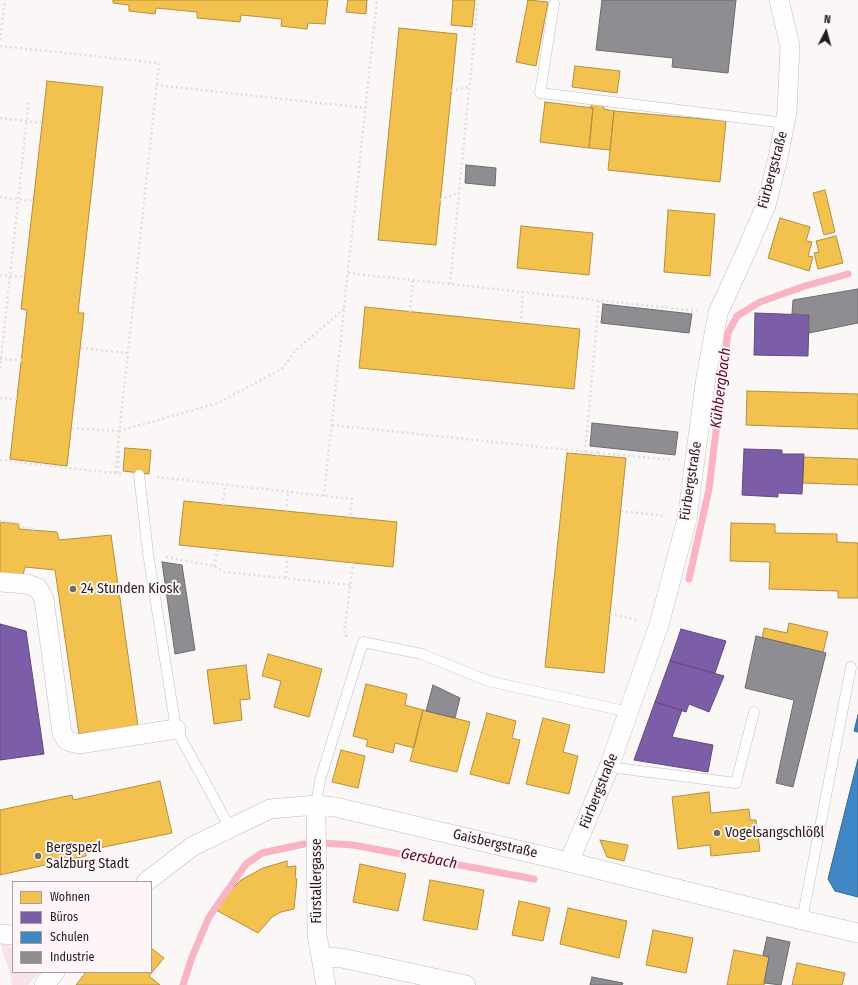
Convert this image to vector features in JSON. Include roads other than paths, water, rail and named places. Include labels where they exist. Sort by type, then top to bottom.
[{"type":"street","name":"Fürbergstraße","points":[[569,862],[609,767],[659,625],[687,518],[706,377],[718,313],[766,205],[778,158],[787,112],[790,46],[779,0]]},
{"type":"street","points":[[0,582],[27,584],[38,588],[44,599],[62,732],[67,741],[79,744],[176,729]]},
{"type":"street","name":"Gaisbergstraße","points":[[147,881],[193,846],[270,809],[316,805],[335,807],[569,862],[858,933]]},
{"type":"street","name":"Fürstallergasse","points":[[316,805],[317,935],[326,985]]},
{"type":"street","points":[[0,934],[12,935]]},
{"type":"street","points":[[321,957],[342,958],[466,985]]},
{"type":"street","points":[[44,985],[54,973]]},
{"type":"lane","points":[[554,4],[540,93],[785,123]]},
{"type":"lane","points":[[138,475],[148,553],[176,729],[230,828]]},
{"type":"lane","points":[[316,805],[320,780],[363,642],[422,654],[488,681],[629,712]]},
{"type":"lane","points":[[802,920],[851,667]]},
{"type":"lane","points":[[609,767],[736,783],[754,712]]},
{"type":"waterway","name":"Kühbergbach","points":[[689,579],[709,489],[728,333],[737,316],[760,302],[805,286],[848,274]]},
{"type":"waterway","name":"Gersbach","points":[[323,843],[353,845],[534,879]]},
{"type":"waterway","name":"Gersbach","points":[[183,985],[192,957],[209,917],[246,864],[262,853],[304,844]]},
{"type":"place","name":"24 Stunden Kiosk","points":[[73,589]]},
{"type":"place","name":"Vogelsangschlößl","points":[[717,833]]},
{"type":"place","name":"Bergspezl Salzburg Stadt","points":[[38,856]]}]
